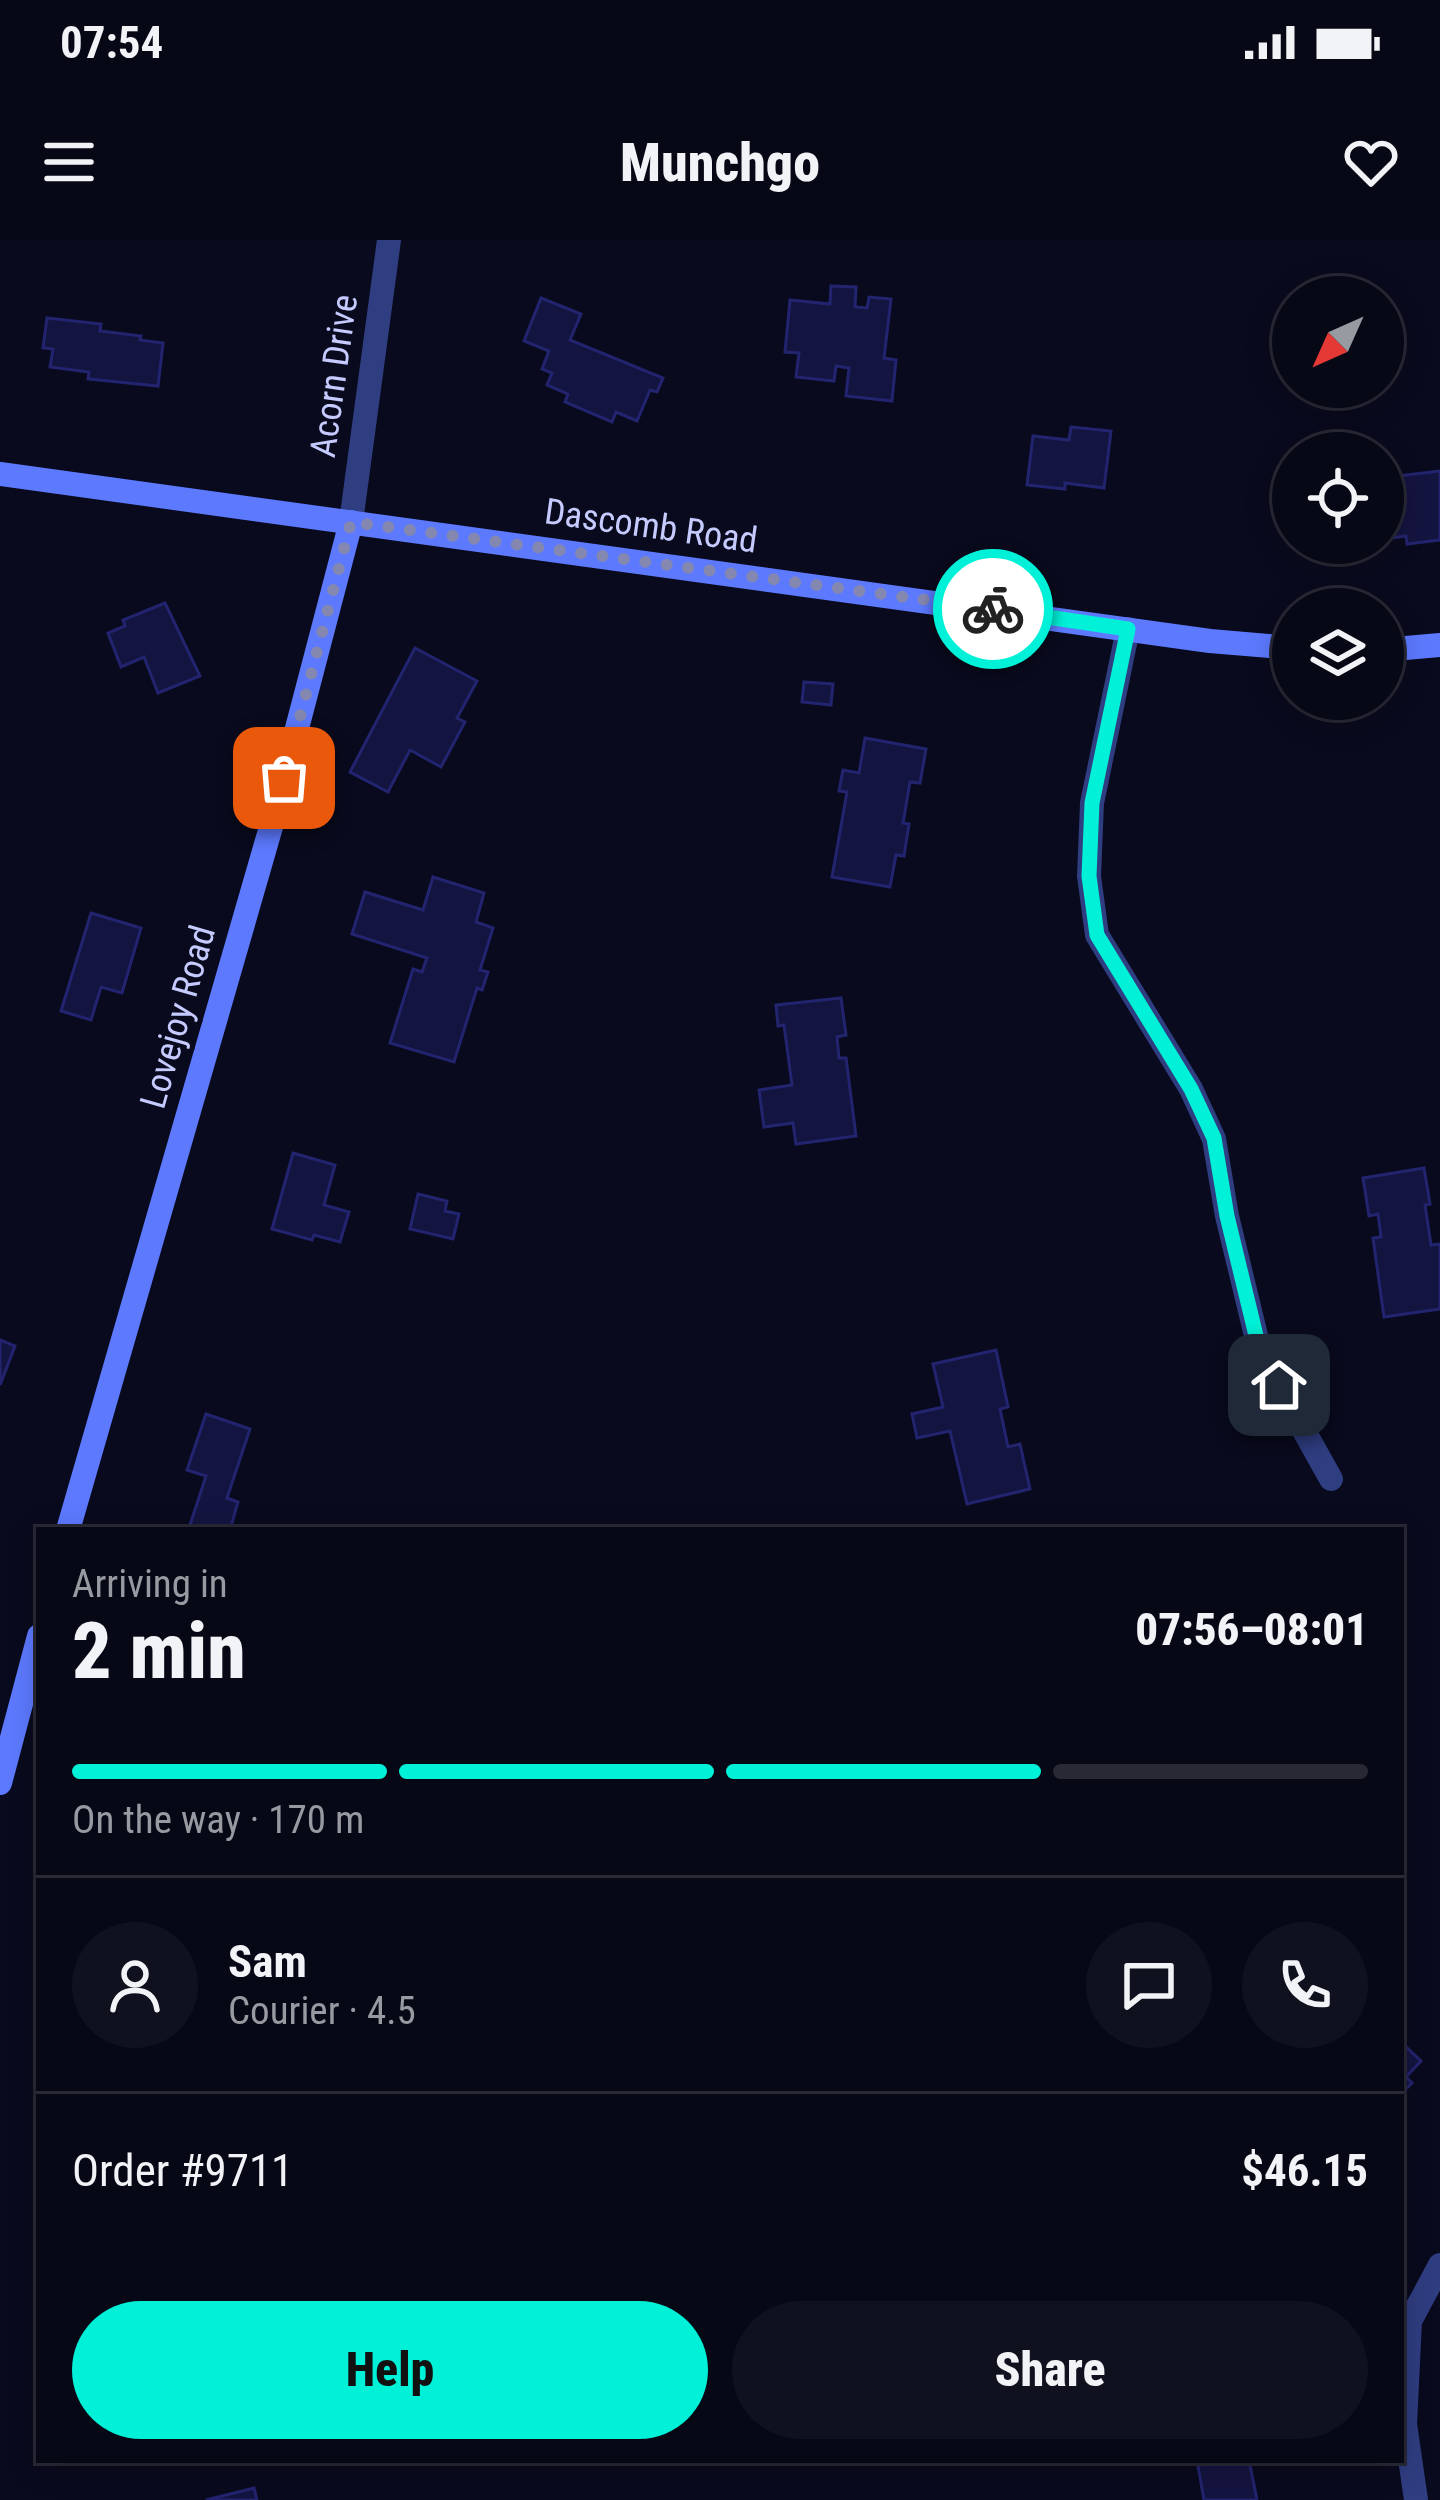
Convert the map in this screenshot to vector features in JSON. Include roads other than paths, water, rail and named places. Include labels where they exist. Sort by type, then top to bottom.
[{"type":"main road","name":"Dascomb Road","points":[[0,474],[1272,646]]},
{"type":"main road","name":"Lovejoy Road","points":[[69,1527],[273,820],[351,522]]},
{"type":"main road","points":[[1404,648],[1440,644]]},
{"type":"main road","points":[[0,1783],[36,1647]]},
{"type":"street","name":"Acorn Drive","points":[[351,522],[389,240]]},
{"type":"street","points":[[1128,629],[1092,803],[1089,876],[1097,935],[1191,1089],[1214,1138],[1227,1216],[1260,1352],[1331,1479]]},
{"type":"street","points":[[1416,2500],[1405,2424],[1410,2321],[1440,2265]]}]
